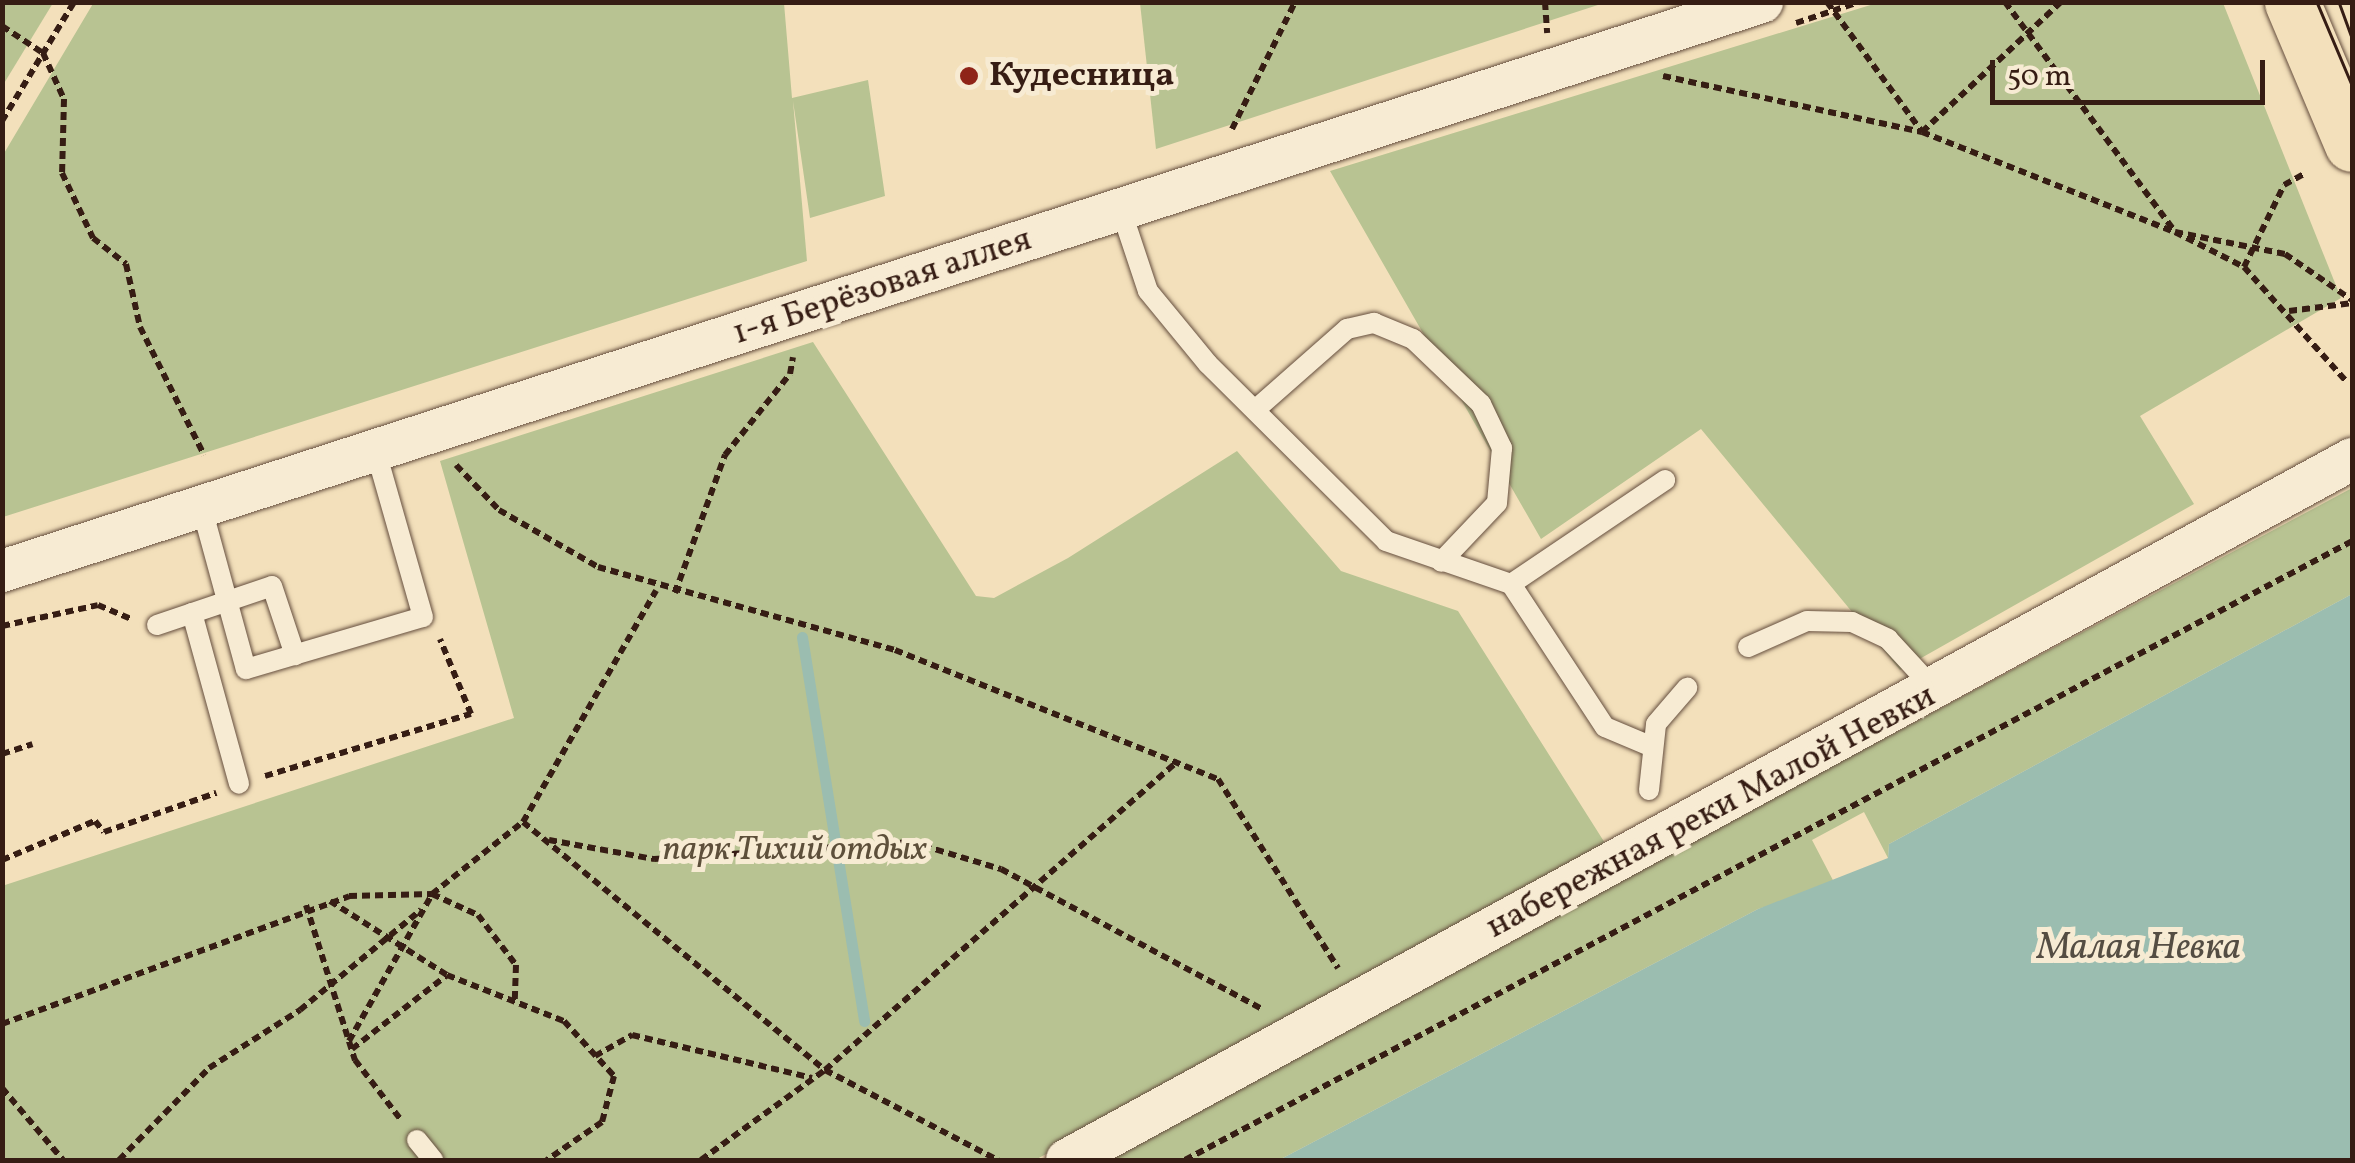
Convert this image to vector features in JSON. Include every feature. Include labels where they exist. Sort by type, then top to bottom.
[{"type":"main road","points":[[2292,2],[2352,144]]},
{"type":"street","name":"1-я Берёзовая аллея","points":[[2,571],[1762,2]]},
{"type":"street","name":"набережная реки Малой Невки","points":[[1068,1160],[1936,690],[2352,459]]},
{"type":"lane","points":[[1121,210],[1148,291],[1254,410],[1386,541],[1511,584],[1605,726],[1650,746]]},
{"type":"lane","points":[[1254,410],[1347,329],[1374,322],[1413,338],[1480,404],[1502,448],[1498,504],[1441,562]]},
{"type":"lane","points":[[210,680],[423,616],[375,449]]},
{"type":"lane","points":[[1511,584],[1666,480]]},
{"type":"lane","points":[[200,505],[246,669]]},
{"type":"lane","points":[[156,624],[272,586],[295,655]]},
{"type":"lane","points":[[192,613],[239,784]]},
{"type":"lane","points":[[1748,647],[1806,622],[1852,622],[1888,639],[1936,690]]},
{"type":"lane","points":[[1649,790],[1650,746],[1687,688]]},
{"type":"lane","points":[[417,1140],[433,1160]]},
{"type":"path","points":[[2,120],[74,2]]},
{"type":"path","points":[[1232,129],[1295,2]]},
{"type":"path","points":[[1541,29],[1544,2]]},
{"type":"path","points":[[1828,2],[1922,132]]},
{"type":"path","points":[[2005,2],[2175,232],[2256,244],[2352,301]]},
{"type":"path","points":[[1922,132],[2062,2]]},
{"type":"path","points":[[2,26],[44,53],[64,100],[62,172],[93,238],[126,264],[140,327],[204,456]]},
{"type":"path","points":[[1644,73],[1922,132],[2175,232],[2244,267],[2289,311],[2345,380]]},
{"type":"path","points":[[2244,267],[2284,186],[2306,173]]},
{"type":"path","points":[[2289,311],[2352,301]]},
{"type":"path","points":[[674,593],[726,455],[790,374]]},
{"type":"path","points":[[428,433],[499,510],[656,591],[895,650],[1179,760],[1218,779],[1349,986]]},
{"type":"path","points":[[1185,1160],[2352,541]]},
{"type":"path","points":[[351,1046],[432,894],[523,822],[656,591]]},
{"type":"path","points":[[2,626],[98,606],[156,624]]},
{"type":"path","points":[[2,860],[95,821],[104,832],[239,784],[471,714],[450,652],[423,616]]},
{"type":"path","points":[[2,754],[32,744]]},
{"type":"path","points":[[702,1160],[825,1070],[1025,887],[1179,760]]},
{"type":"path","points":[[523,822],[550,840],[825,1070],[998,1160]]},
{"type":"path","points":[[550,840],[654,859],[911,842],[1001,869],[1025,887],[1283,1019]]},
{"type":"path","points":[[2,1024],[306,905],[432,894],[478,916],[504,943],[516,965],[515,1002]]},
{"type":"path","points":[[329,900],[390,935],[447,975],[564,1021],[614,1076],[602,1122],[547,1160]]},
{"type":"path","points":[[306,905],[351,1046],[417,1140]]},
{"type":"path","points":[[119,1160],[209,1068],[332,986],[426,906]]},
{"type":"path","points":[[351,1046],[447,975]]},
{"type":"path","points":[[596,1056],[632,1035],[812,1078]]},
{"type":"path","points":[[2,1088],[63,1160]]},
{"type":"green space","points":[[94,2],[784,3],[792,98],[868,80],[885,196],[810,218],[793,101],[807,261],[3,517],[3,155]]},
{"type":"green space","points":[[1140,2],[1604,3],[1156,149]]},
{"type":"green space","points":[[2,3],[53,3],[3,85]]},
{"type":"green space","points":[[1877,3],[2223,3],[2341,298],[2140,416],[2194,504],[1900,670],[1701,429],[1541,539],[1330,171]]},
{"type":"green space","name":"парк Тихий отдых","points":[[813,342],[976,596],[994,598],[1068,558],[1237,451],[1341,571],[1458,611],[1610,851],[1035,1160],[3,1160],[2,886],[514,718],[440,461]]},
{"type":"green space","points":[[2352,488],[2352,594],[1889,844],[1888,858],[1864,812],[1812,840],[1836,886],[1758,909],[1279,1160],[1097,1160]]},
{"type":"water","name":"Малая Невка","points":[[2352,594],[2352,1160],[1279,1160],[1758,909],[1888,858],[1889,844]]},
{"type":"waterway","points":[[802,637],[864,1021]]},
{"type":"tram line","points":[[2317,2],[2352,85]]},
{"type":"tram line","points":[[2339,2],[2352,37]]},
{"type":"place","name":"Кудесница","points":[[969,76]]}]
